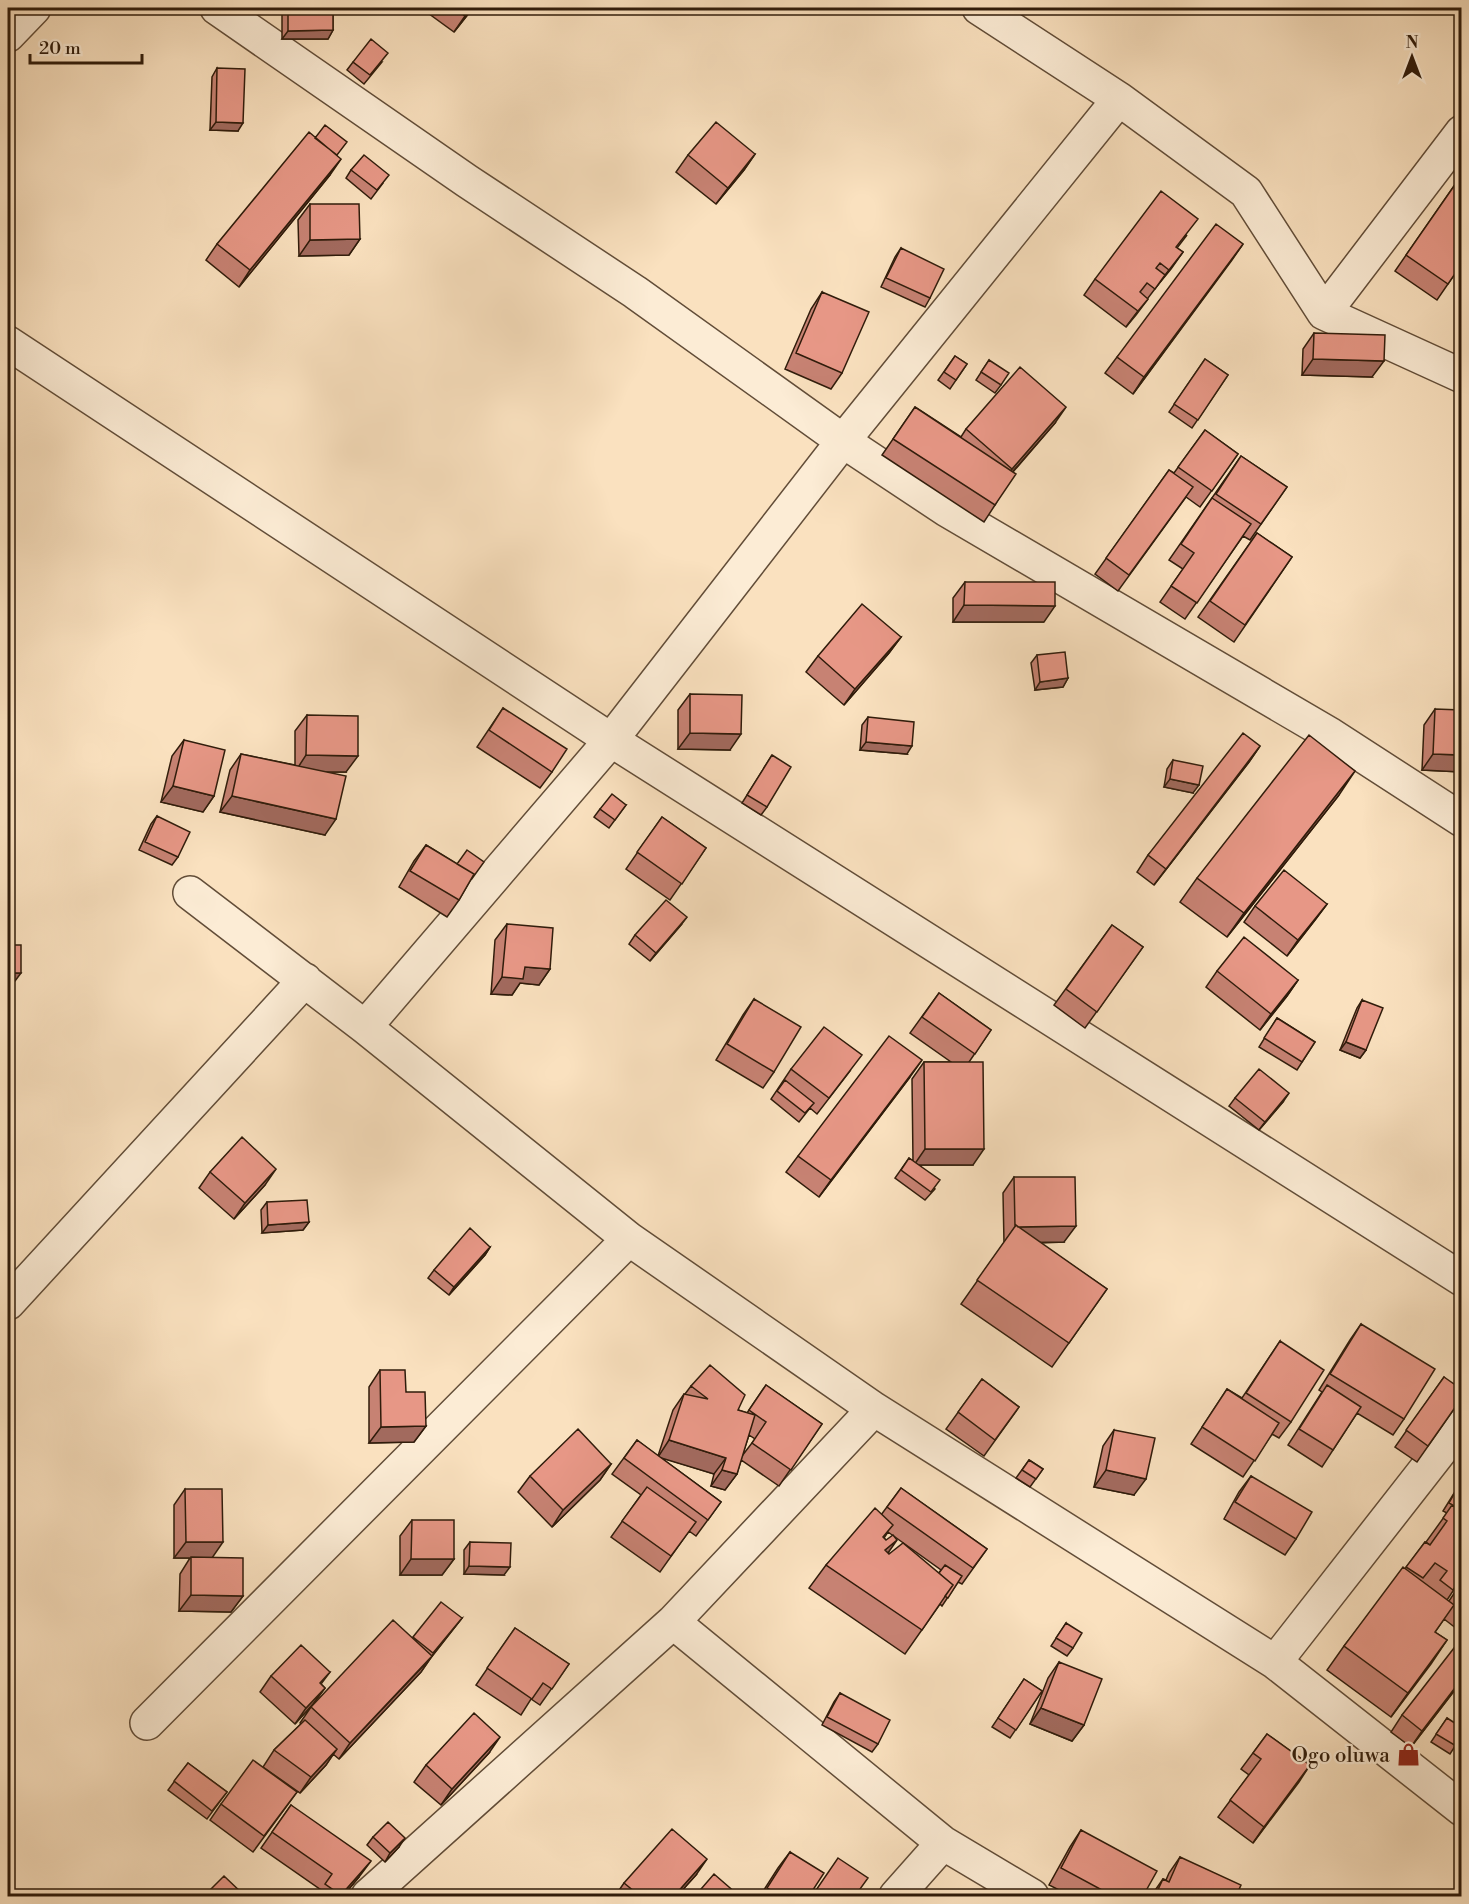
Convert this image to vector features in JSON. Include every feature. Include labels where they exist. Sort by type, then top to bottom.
[{"type":"street","points":[[8,35],[34,8]]},
{"type":"street","points":[[217,8],[467,181],[635,292],[843,441],[947,510],[1331,735],[1461,820]]},
{"type":"street","points":[[979,8],[1119,99],[1246,192],[1324,313],[1461,376]]},
{"type":"street","points":[[365,1027],[611,740],[843,441],[1119,99]]},
{"type":"street","points":[[1324,313],[1461,132]]},
{"type":"street","points":[[8,343],[611,740],[1461,1279]]},
{"type":"street","points":[[190,893],[365,1027],[629,1239],[874,1409],[1275,1662],[1461,1809]]},
{"type":"street","points":[[8,1303],[305,980]]},
{"type":"street","points":[[147,1724],[629,1239]]},
{"type":"street","points":[[368,1896],[673,1622],[874,1409]]},
{"type":"street","points":[[1275,1662],[1461,1423]]},
{"type":"street","points":[[673,1622],[943,1843],[1032,1896]]},
{"type":"street","points":[[896,1896],[943,1843]]},
{"type":"building","points":[[288,8],[333,8],[333,30],[288,31]]},
{"type":"building","points":[[454,8],[472,8],[465,16]]},
{"type":"building","points":[[371,39],[388,53],[370,75],[353,62]]},
{"type":"building","points":[[217,68],[245,69],[243,123],[216,122]]},
{"type":"building","points":[[716,122],[755,154],[728,188],[688,155]]},
{"type":"building","points":[[325,125],[347,142],[337,155],[315,138]]},
{"type":"building","points":[[309,132],[341,159],[250,270],[217,244]]},
{"type":"building","points":[[364,155],[389,175],[377,190],[351,170]]},
{"type":"building","points":[[1461,176],[1461,265],[1448,284],[1406,255]]},
{"type":"building","points":[[1161,191],[1198,219],[1176,247],[1183,252],[1169,270],[1160,263],[1156,268],[1165,275],[1155,289],[1147,283],[1140,292],[1148,299],[1138,311],[1095,279]]},
{"type":"building","points":[[310,204],[359,204],[360,239],[310,240]]},
{"type":"building","points":[[1216,224],[1243,244],[1144,377],[1117,357]]},
{"type":"building","points":[[901,248],[944,269],[930,298],[886,278]]},
{"type":"building","points":[[822,292],[869,312],[842,373],[796,353]]},
{"type":"building","points":[[1314,333],[1385,335],[1384,361],[1313,359]]},
{"type":"building","points":[[955,356],[967,364],[956,380],[944,372]]},
{"type":"building","points":[[1205,359],[1228,375],[1198,420],[1174,404]]},
{"type":"building","points":[[989,360],[1009,373],[1001,385],[981,372]]},
{"type":"building","points":[[1020,367],[1066,407],[1012,469],[966,429]]},
{"type":"building","points":[[915,407],[1016,474],[995,505],[893,439]]},
{"type":"building","points":[[1205,430],[1238,454],[1212,491],[1178,467]]},
{"type":"building","points":[[1241,456],[1287,487],[1261,524],[1216,494]]},
{"type":"building","points":[[1169,470],[1193,487],[1129,575],[1106,558]]},
{"type":"building","points":[[1212,498],[1251,524],[1197,603],[1171,586],[1194,553],[1181,544]]},
{"type":"building","points":[[1257,533],[1292,557],[1245,625],[1210,601]]},
{"type":"building","points":[[965,582],[1055,582],[1055,606],[964,605]]},
{"type":"building","points":[[862,604],[901,637],[855,689],[818,656]]},
{"type":"building","points":[[1065,652],[1068,678],[1040,682],[1037,655]]},
{"type":"building","points":[[690,694],[742,695],[741,734],[690,733]]},
{"type":"building","points":[[503,708],[567,749],[552,772],[489,730]]},
{"type":"building","points":[[1435,709],[1461,710],[1461,755],[1433,754]]},
{"type":"building","points":[[307,715],[358,716],[358,756],[306,755]]},
{"type":"building","points":[[868,717],[914,722],[912,746],[866,742]]},
{"type":"building","points":[[1243,733],[1260,746],[1166,869],[1148,855]]},
{"type":"building","points":[[1309,735],[1355,771],[1244,913],[1197,878]]},
{"type":"building","points":[[184,740],[225,750],[214,796],[173,786]]},
{"type":"building","points":[[241,754],[346,776],[336,819],[232,796]]},
{"type":"building","points":[[772,755],[791,767],[767,807],[747,795]]},
{"type":"building","points":[[1173,760],[1203,766],[1199,785],[1170,779]]},
{"type":"building","points":[[612,794],[626,805],[615,820],[600,809]]},
{"type":"building","points":[[157,816],[190,832],[178,857],[145,842]]},
{"type":"building","points":[[662,817],[706,848],[682,884],[637,852]]},
{"type":"building","points":[[426,845],[474,874],[459,900],[410,871]]},
{"type":"building","points":[[467,850],[484,862],[471,880],[474,874],[457,864]]},
{"type":"building","points":[[1284,870],[1327,904],[1298,940],[1255,906]]},
{"type":"building","points":[[666,900],[687,917],[656,953],[635,935]]},
{"type":"building","points":[[507,924],[553,928],[550,969],[525,967],[523,979],[502,977]]},
{"type":"building","points":[[1112,925],[1143,947],[1097,1012],[1066,989]]},
{"type":"building","points":[[1244,937],[1298,980],[1271,1014],[1217,971]]},
{"type":"building","points":[[8,945],[21,945],[21,973],[8,973]]},
{"type":"building","points":[[939,993],[991,1030],[975,1054],[922,1017]]},
{"type":"building","points":[[754,999],[801,1027],[774,1072],[727,1044]]},
{"type":"building","points":[[1362,1000],[1383,1008],[1366,1050],[1346,1042]]},
{"type":"building","points":[[1277,1018],[1315,1042],[1302,1062],[1264,1038]]},
{"type":"building","points":[[824,1027],[862,1055],[829,1098],[791,1069]]},
{"type":"building","points":[[889,1036],[922,1060],[831,1180],[798,1156]]},
{"type":"building","points":[[924,1062],[983,1062],[984,1149],[925,1149]]},
{"type":"building","points":[[1259,1069],[1289,1093],[1265,1122],[1235,1098]]},
{"type":"building","points":[[785,1080],[814,1103],[805,1113],[777,1091]]},
{"type":"building","points":[[242,1137],[276,1169],[245,1203],[210,1172]]},
{"type":"building","points":[[909,1158],[940,1180],[931,1192],[901,1170]]},
{"type":"building","points":[[1014,1177],[1075,1177],[1076,1226],[1018,1227],[1016,1225],[1015,1227]]},
{"type":"building","points":[[307,1200],[309,1222],[268,1225],[267,1202]]},
{"type":"building","points":[[1016,1225],[1107,1289],[1069,1343],[977,1280]]},
{"type":"building","points":[[470,1228],[490,1247],[454,1287],[434,1270]]},
{"type":"building","points":[[1361,1324],[1435,1369],[1404,1419],[1330,1374]]},
{"type":"building","points":[[1280,1341],[1324,1370],[1291,1422],[1246,1393]]},
{"type":"building","points":[[710,1365],[745,1395],[738,1410],[755,1415],[737,1474],[722,1470],[726,1458],[669,1440],[684,1394],[708,1399],[691,1386]]},
{"type":"building","points":[[380,1370],[405,1370],[406,1392],[425,1392],[426,1426],[381,1427]]},
{"type":"building","points":[[1444,1377],[1461,1389],[1461,1399],[1428,1446],[1406,1430]]},
{"type":"building","points":[[982,1379],[1019,1407],[995,1440],[958,1412]]},
{"type":"building","points":[[766,1385],[822,1424],[791,1470],[752,1443],[766,1422],[749,1410]]},
{"type":"building","points":[[1327,1385],[1361,1407],[1333,1450],[1299,1429]]},
{"type":"building","points":[[1227,1389],[1279,1423],[1255,1461],[1202,1427]]},
{"type":"building","points":[[578,1429],[611,1464],[563,1510],[530,1476]]},
{"type":"building","points":[[1114,1430],[1155,1438],[1146,1479],[1106,1470]]},
{"type":"building","points":[[637,1440],[721,1502],[708,1520],[624,1458]]},
{"type":"building","points":[[1029,1460],[1043,1469],[1036,1479],[1022,1470]]},
{"type":"building","points":[[1251,1476],[1312,1512],[1296,1539],[1235,1502]]},
{"type":"building","points":[[1461,1482],[1461,1510],[1449,1503]]},
{"type":"building","points":[[647,1487],[696,1522],[671,1556],[622,1521]]},
{"type":"building","points":[[901,1488],[987,1549],[973,1568],[887,1507]]},
{"type":"building","points":[[185,1489],[222,1489],[223,1542],[186,1542]]},
{"type":"building","points":[[1452,1505],[1461,1512],[1461,1579],[1453,1590],[1440,1580],[1447,1571],[1435,1563],[1423,1578],[1406,1567],[1425,1542],[1430,1545],[1447,1521],[1443,1518]]},
{"type":"building","points":[[875,1508],[893,1525],[883,1537],[886,1540],[893,1535],[897,1540],[885,1550],[889,1554],[903,1543],[953,1585],[922,1630],[826,1565]]},
{"type":"building","points":[[412,1520],[454,1520],[454,1559],[411,1559]]},
{"type":"building","points":[[470,1542],[511,1543],[510,1567],[469,1566]]},
{"type":"building","points":[[191,1557],[243,1558],[243,1596],[191,1595]]},
{"type":"building","points":[[945,1565],[962,1576],[948,1598],[945,1596],[953,1585],[939,1573]]},
{"type":"building","points":[[1403,1567],[1454,1605],[1435,1632],[1447,1640],[1408,1693],[1344,1646]]},
{"type":"building","points":[[1461,1583],[1461,1596],[1455,1592]]},
{"type":"building","points":[[441,1602],[462,1618],[433,1653],[413,1637]]},
{"type":"building","points":[[393,1620],[432,1656],[350,1743],[311,1707]]},
{"type":"building","points":[[1066,1623],[1082,1633],[1073,1648],[1056,1638]]},
{"type":"building","points":[[515,1628],[569,1664],[552,1689],[543,1683],[532,1699],[487,1668]]},
{"type":"building","points":[[1461,1639],[1461,1680],[1422,1731],[1402,1715]]},
{"type":"building","points":[[301,1645],[330,1672],[320,1683],[325,1688],[306,1708],[271,1676]]},
{"type":"building","points":[[1059,1662],[1102,1679],[1084,1725],[1041,1708]]},
{"type":"building","points":[[1024,1679],[1042,1691],[1016,1730],[998,1718]]},
{"type":"building","points":[[840,1693],[890,1720],[878,1744],[827,1717]]},
{"type":"building","points":[[474,1713],[500,1737],[452,1789],[426,1765]]},
{"type":"building","points":[[1447,1718],[1461,1727],[1461,1737],[1456,1746],[1436,1734]]},
{"type":"building","points":[[305,1720],[337,1749],[311,1777],[274,1750]]},
{"type":"building","points":[[1267,1734],[1310,1765],[1264,1827],[1230,1800],[1261,1759],[1253,1753]]},
{"type":"building","points":[[253,1760],[297,1792],[264,1836],[221,1804]]},
{"type":"building","points":[[188,1763],[227,1792],[212,1811],[174,1781]]},
{"type":"building","points":[[291,1805],[371,1861],[341,1895],[325,1884],[332,1874],[272,1832]]},
{"type":"building","points":[[388,1822],[405,1838],[390,1853],[373,1837]]},
{"type":"building","points":[[672,1829],[707,1859],[674,1896],[640,1896],[624,1883]]},
{"type":"building","points":[[1081,1830],[1157,1871],[1143,1896],[1113,1896],[1061,1868]]},
{"type":"building","points":[[790,1852],[824,1873],[809,1896],[781,1896],[767,1888]]},
{"type":"building","points":[[1180,1857],[1241,1885],[1236,1896],[1155,1896],[1163,1879],[1169,1882]]},
{"type":"building","points":[[838,1858],[868,1878],[855,1896],[812,1896]]},
{"type":"building","points":[[714,1874],[737,1894],[735,1896],[695,1896]]},
{"type":"building","points":[[224,1876],[245,1896],[204,1896]]},
{"type":"place","name":"Ogo oluwa","points":[[1408,1755]]}]
